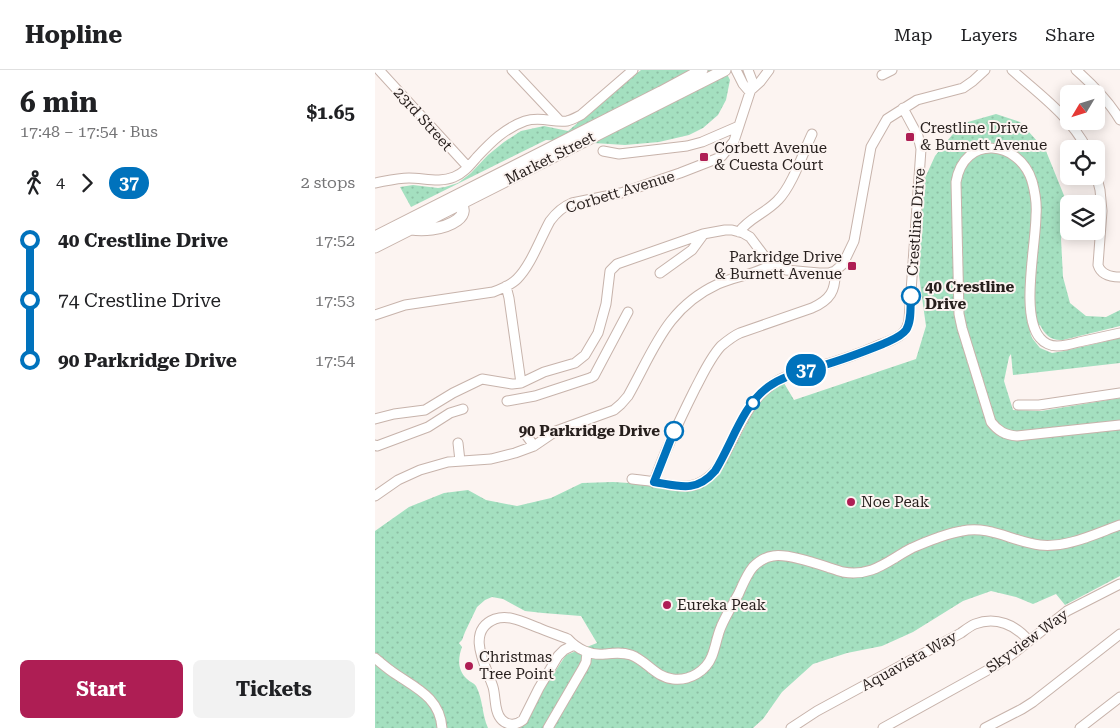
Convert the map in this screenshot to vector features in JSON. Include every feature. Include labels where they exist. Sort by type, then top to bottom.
[{"type":"main road","name":"Market Street","points":[[456,201],[561,143],[701,70]]},
{"type":"main road","name":"Market Street","points":[[375,236],[456,201],[582,142],[725,70]]},
{"type":"main road","points":[[375,247],[409,229],[434,229],[454,222],[462,216],[464,211],[456,201]]},
{"type":"street","name":"23rd Street","points":[[379,70],[468,168]]},
{"type":"street","points":[[512,70],[560,121]]},
{"type":"street","points":[[375,183],[398,178],[446,180],[461,174],[503,132],[535,119],[567,121],[581,115],[633,70]]},
{"type":"street","points":[[736,70],[749,91]]},
{"type":"street","points":[[748,70],[753,83],[749,91]]},
{"type":"street","points":[[749,91],[760,82],[769,70]]},
{"type":"street","points":[[882,75],[892,70]]},
{"type":"street","points":[[375,419],[394,414],[425,410],[453,393],[482,379],[512,384],[521,383],[544,372],[575,363],[585,355],[598,333],[606,304],[610,271],[617,264],[703,234],[732,230],[745,234],[754,241],[772,264],[786,270],[827,273],[835,271],[843,264],[855,241],[873,144],[887,119],[922,98],[963,88],[985,70]]},
{"type":"street","points":[[1012,70],[1068,121],[1082,140]]},
{"type":"street","points":[[1076,70],[1103,96],[1120,120]]},
{"type":"street","name":"Corbett Avenue","points":[[375,315],[405,304],[493,292],[517,280],[528,264],[550,221],[565,206],[621,193],[680,173],[722,156],[734,141],[749,91]]},
{"type":"street","name":"Crestline Drive","points":[[632,479],[683,487],[704,481],[715,471],[749,408],[767,387],[789,375],[840,360],[897,338],[905,331],[909,320],[921,149],[918,136],[903,108]]},
{"type":"street","points":[[603,151],[619,154],[687,146],[702,142],[739,126]]},
{"type":"street","points":[[739,232],[745,224],[778,201],[787,189],[812,134]]},
{"type":"street","points":[[1120,333],[1059,346],[1048,344],[1040,338],[1033,325],[1030,307],[1036,218],[1031,178],[1015,156],[1002,150],[984,148],[970,156],[960,170],[956,182],[959,314],[991,422],[1001,432],[1017,436],[1120,424]]},
{"type":"street","points":[[1099,185],[1102,212],[1098,267],[1106,275],[1120,277]]},
{"type":"street","points":[[660,273],[692,250],[703,234]]},
{"type":"street","points":[[375,496],[393,483],[415,472],[437,465],[515,453],[533,446],[556,431],[608,412],[621,404],[628,396],[667,325],[690,301],[719,283],[765,269],[772,264]]},
{"type":"street","points":[[654,482],[668,444],[681,417],[707,367],[719,349],[731,338],[745,331],[826,300],[835,284],[835,271]]},
{"type":"street","points":[[506,286],[521,383]]},
{"type":"street","points":[[507,401],[535,396],[594,376],[628,312]]},
{"type":"street","points":[[1018,405],[1039,405],[1120,393]]},
{"type":"street","points":[[375,445],[377,446],[428,427],[450,413],[463,409]]},
{"type":"street","points":[[524,432],[533,446]]},
{"type":"street","points":[[458,443],[460,461]]},
{"type":"street","points":[[573,645],[564,650],[556,659],[523,720],[513,724],[503,721],[498,714],[493,689],[479,648],[480,635],[487,624],[499,618],[514,619],[568,639],[573,645],[587,652],[630,655],[657,674],[671,679],[684,679],[694,676],[706,667],[711,658],[721,627],[751,569],[760,561],[771,556],[781,555],[843,572],[863,573],[881,567],[922,544],[967,530],[985,530],[1026,542],[1049,545],[1069,542],[1120,524]]},
{"type":"street","name":"Skyview Way","points":[[883,728],[995,666],[1067,611],[1120,584]]},
{"type":"street","name":"Aquavista Way","points":[[791,728],[817,711],[961,633],[974,624],[992,622],[1008,624],[1016,628],[1029,641]]},
{"type":"street","points":[[985,728],[1033,702],[1120,634]]},
{"type":"street","points":[[548,728],[583,668],[587,652]]},
{"type":"street","points":[[375,658],[427,695],[437,709],[442,728]]},
{"type":"street","points":[[1081,728],[1120,697]]},
{"type":"green space","points":[[641,70],[725,70],[730,80],[726,100],[718,115],[703,128],[689,135],[659,142],[625,145],[546,140],[411,207],[400,187],[413,185],[438,188],[458,183],[471,173],[488,155],[521,131],[544,126],[568,131]]},
{"type":"green space","points":[[996,114],[1020,122],[1046,151],[1064,195],[1060,195],[1060,240],[1063,277],[1070,303],[1086,316],[1106,317],[1120,310],[1120,326],[1063,340],[1049,337],[1040,325],[1030,332],[1040,348],[1052,353],[1120,338],[1120,363],[1013,375],[1011,354],[1004,381],[1013,410],[1041,411],[1120,398],[1120,576],[1065,605],[1056,594],[1033,604],[1016,597],[991,591],[963,601],[913,632],[882,646],[847,653],[813,664],[782,692],[763,719],[753,728],[520,728],[526,722],[540,694],[566,655],[597,643],[581,616],[525,611],[503,599],[492,597],[477,607],[459,643],[462,647],[459,660],[461,672],[476,686],[488,728],[375,728],[375,531],[409,507],[444,493],[468,490],[486,500],[517,506],[551,498],[582,483],[645,484],[674,491],[690,491],[707,484],[720,474],[761,397],[784,383],[794,400],[916,359],[926,326],[917,261],[925,178],[935,156],[952,135],[968,122]]},
{"type":"bus line","name":"37","points":[[674,431],[654,482],[683,487],[699,484],[709,478],[715,471],[749,408],[767,387],[789,375],[840,360],[900,336],[909,324],[911,296]]},
{"type":"place","name":"Crestline Drive & Burnett Avenue","points":[[910,137]]},
{"type":"place","name":"Corbett Avenue & Cuesta Court","points":[[704,157]]},
{"type":"place","name":"Parkridge Drive & Burnett Avenue","points":[[852,266]]},
{"type":"place","name":"40 Crestline Drive","points":[[911,296]]},
{"type":"place","name":"90 Parkridge Drive","points":[[674,431]]},
{"type":"place","name":"Noe Peak","points":[[851,502]]},
{"type":"place","name":"Eureka Peak","points":[[667,605]]},
{"type":"place","name":"Christmas Tree Point","points":[[469,666]]}]
